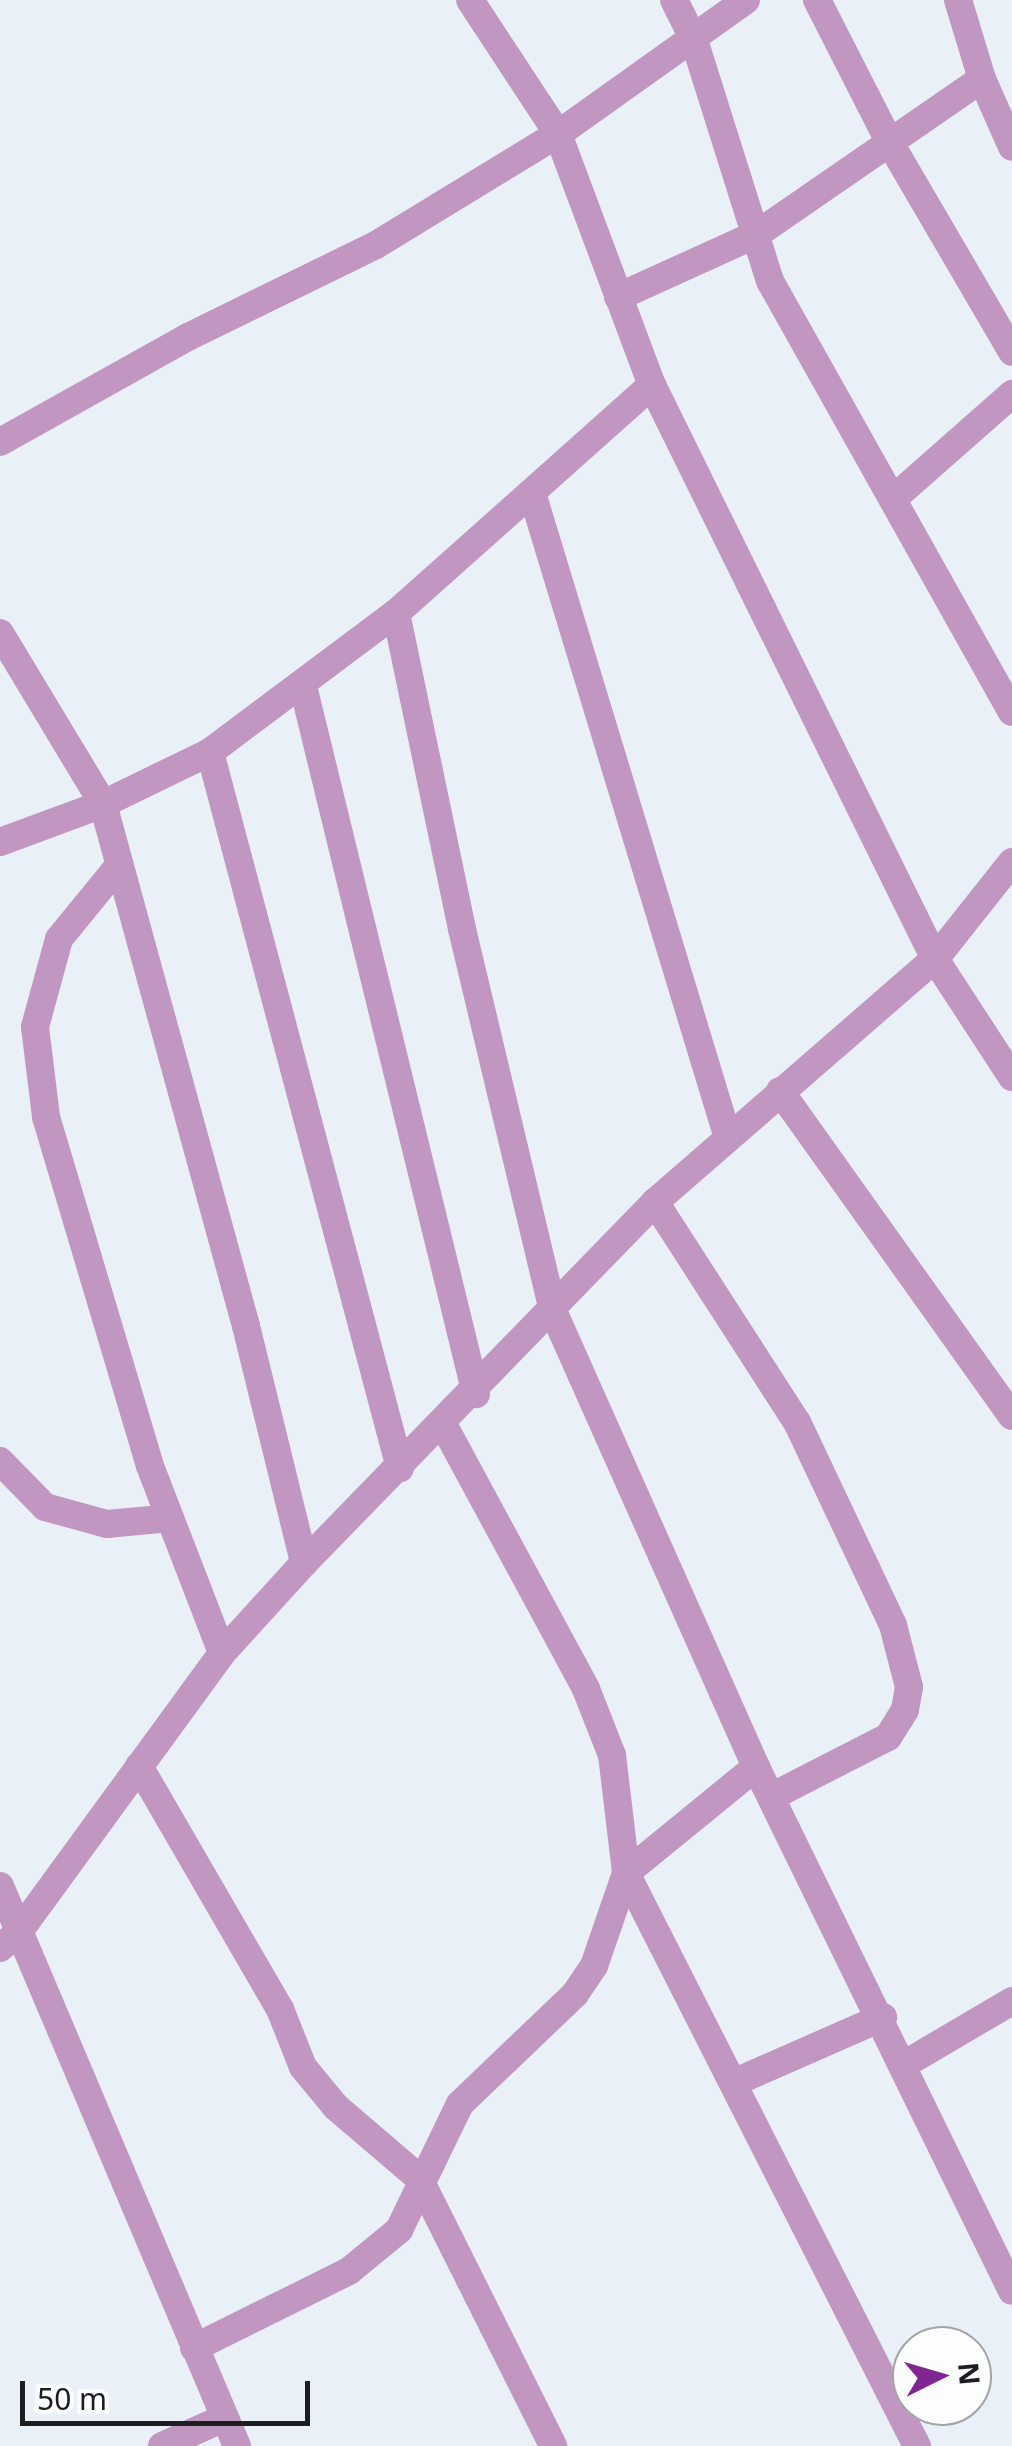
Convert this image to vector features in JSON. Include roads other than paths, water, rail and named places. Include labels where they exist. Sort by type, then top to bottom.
[{"type":"street","points":[[470,0],[558,134],[652,385],[935,959],[1012,1077]]},
{"type":"street","points":[[674,0],[694,40],[770,281],[1012,712]]},
{"type":"street","points":[[0,442],[188,337],[376,245],[558,134],[746,0]]},
{"type":"street","points":[[817,0],[890,143],[1012,352]]},
{"type":"street","points":[[958,0],[982,80],[1012,147]]},
{"type":"street","points":[[618,297],[757,234],[982,80]]},
{"type":"street","points":[[0,842],[103,804],[210,752],[396,613],[652,385]]},
{"type":"street","points":[[893,499],[1012,394]]},
{"type":"street","points":[[532,493],[727,1136]]},
{"type":"street","points":[[396,613],[469,962],[553,1311],[756,1766],[906,2064],[1012,2291]]},
{"type":"street","points":[[0,633],[103,804],[116,869],[246,1326],[304,1564]]},
{"type":"street","points":[[303,686],[476,1394]]},
{"type":"street","points":[[210,752],[400,1468]]},
{"type":"street","points":[[116,869],[59,939],[35,1026],[46,1117],[170,1518],[222,1654]]},
{"type":"street","points":[[9,1940],[222,1654],[304,1564],[476,1394],[655,1202],[935,959],[1011,869]]},
{"type":"street","points":[[780,1091],[1012,1416]]},
{"type":"street","points":[[655,1202],[796,1422],[893,1625],[909,1687],[906,1710],[888,1737],[771,1796]]},
{"type":"street","points":[[444,1426],[586,1689],[612,1755],[626,1873],[916,2446]]},
{"type":"street","points":[[0,1461],[45,1506],[107,1524],[170,1518]]},
{"type":"street","points":[[140,1766],[280,2010],[303,2067],[336,2107],[419,2178],[552,2446]]},
{"type":"street","points":[[194,2348],[349,2271],[400,2230],[419,2178],[460,2104],[584,1980],[626,1873],[756,1766]]},
{"type":"street","points":[[0,1886],[9,1940],[237,2446]]},
{"type":"street","points":[[906,2064],[1012,2001]]},
{"type":"street","points":[[733,2083],[883,2017]]},
{"type":"street","points":[[162,2446],[224,2418]]}]
